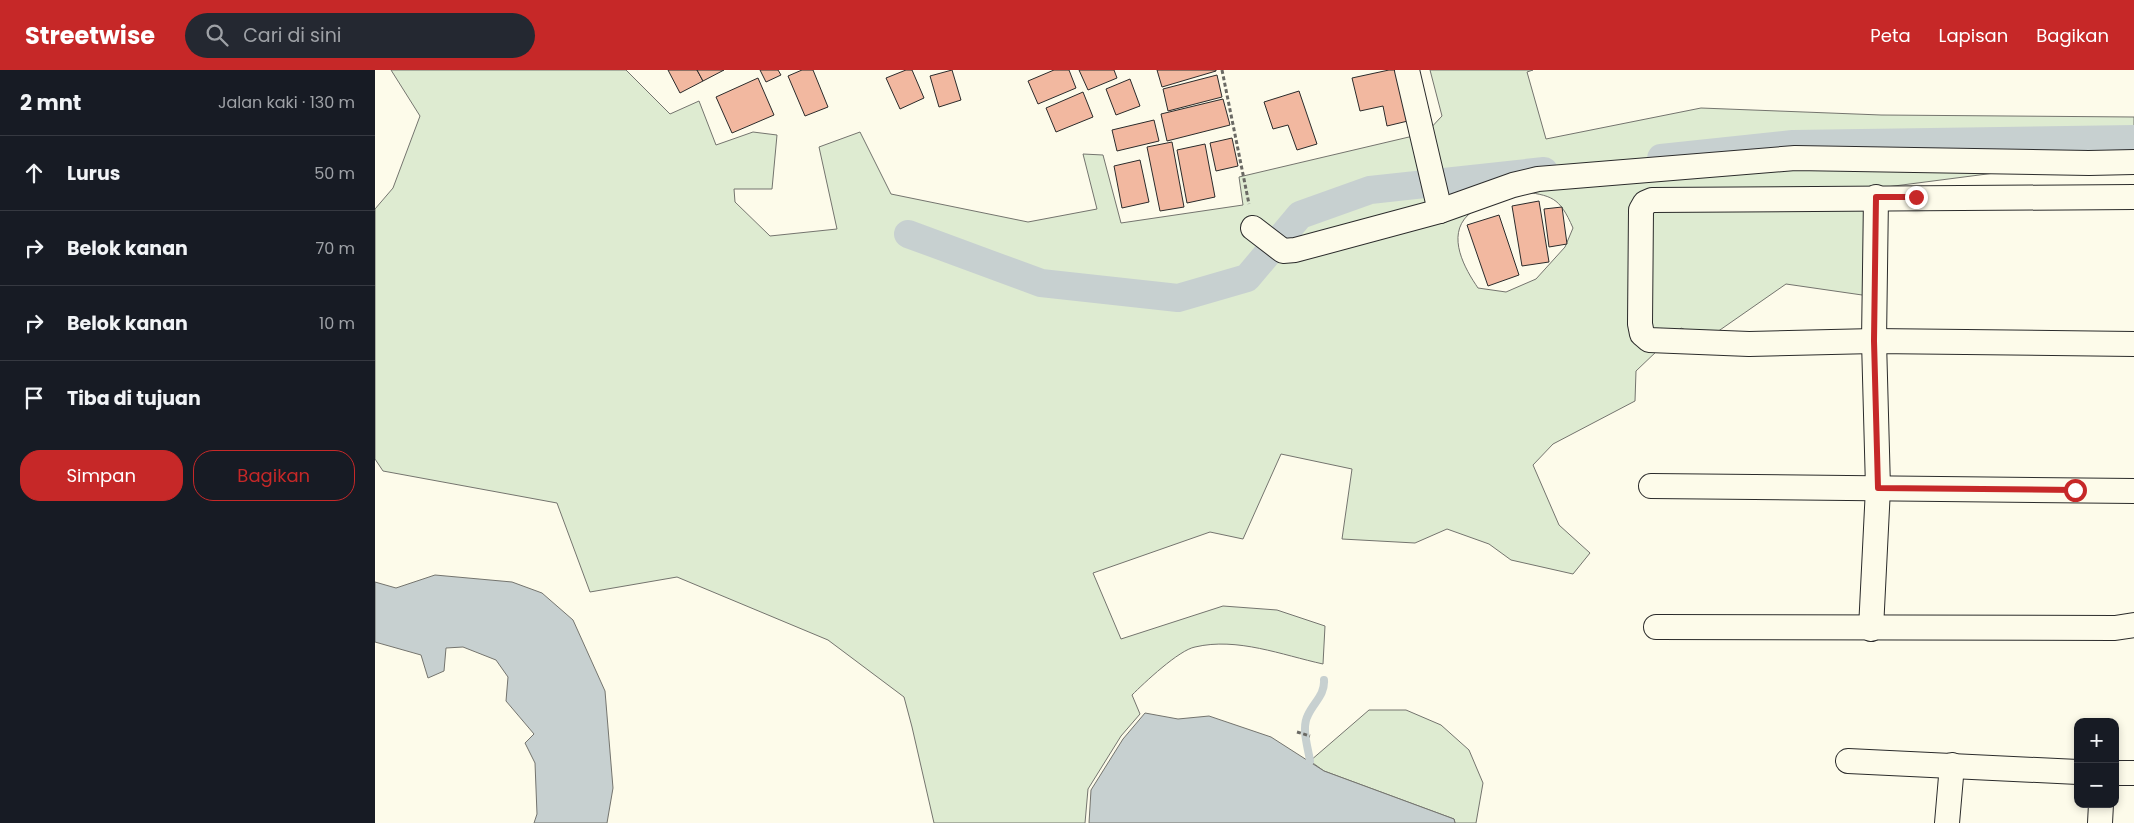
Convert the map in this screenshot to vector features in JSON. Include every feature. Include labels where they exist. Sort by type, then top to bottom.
[{"type":"street","points":[[1407,70],[1438,206]]},
{"type":"street","points":[[1253,228],[1283,251],[1295,250],[1438,206],[1533,180],[1762,160],[1827,157],[2089,163],[2134,162]]},
{"type":"street","points":[[2134,197],[1876,197],[1652,200],[1645,203],[1641,210],[1641,324],[1642,334],[1649,340],[1749,344],[1874,341],[2134,344]]},
{"type":"street","points":[[1871,629],[1878,488],[1874,341],[1876,197]]},
{"type":"street","points":[[1651,486],[2134,491]]},
{"type":"street","points":[[1655,627],[1871,629],[2115,628],[2134,625]]},
{"type":"street","points":[[1848,761],[2074,772]]},
{"type":"street","points":[[1947,823],[1952,766]]},
{"type":"street","points":[[2119,773],[2134,773]]},
{"type":"street","points":[[2100,823],[2101,808]]},
{"type":"path","points":[[1222,70],[1237,136],[1253,228]]},
{"type":"path","points":[[1297,732],[1310,736]]},
{"type":"green space","points":[[391,70],[626,70],[670,114],[699,101],[716,145],[753,132],[777,135],[772,189],[734,189],[735,202],[770,236],[837,229],[819,147],[860,132],[891,194],[1028,222],[1097,209],[1083,154],[1103,155],[1121,223],[1243,205],[1239,177],[1426,133],[1442,116],[1430,70],[1533,70],[1527,72],[1546,139],[1701,108],[1881,115],[2134,117],[2134,155],[1871,189],[1876,297],[1786,284],[1707,339],[1681,328],[1636,371],[1635,401],[1553,444],[1533,465],[1559,525],[1590,553],[1573,574],[1511,560],[1489,544],[1447,529],[1415,543],[1342,539],[1352,469],[1281,454],[1243,539],[1210,532],[1093,573],[1121,639],[1223,606],[1277,610],[1325,626],[1323,664],[1259,648],[1227,644],[1211,644],[1188,649],[1162,668],[1132,695],[1140,714],[1121,736],[1088,789],[1085,823],[934,823],[904,697],[828,640],[677,577],[590,592],[557,503],[383,471],[375,459],[375,209],[393,188],[420,116]],"holes":[[[1520,191],[1547,196],[1563,209],[1573,228],[1565,247],[1536,279],[1506,292],[1478,288],[1468,272],[1460,252],[1458,233],[1462,223],[1468,215],[1485,205]]]},
{"type":"green space","points":[[1369,710],[1406,710],[1441,725],[1469,750],[1483,783],[1476,823],[1455,823],[1454,819],[1324,771],[1310,761]]},
{"type":"shaded area","points":[[435,575],[512,582],[542,593],[573,620],[605,691],[613,788],[607,823],[534,823],[537,814],[535,763],[525,743],[534,734],[506,701],[508,677],[496,660],[463,647],[446,648],[444,671],[428,678],[421,655],[375,642],[375,582],[396,588]]},
{"type":"shaded area","points":[[1145,713],[1178,719],[1209,716],[1271,737],[1324,771],[1454,819],[1455,823],[1089,823],[1091,790],[1123,739]]},
{"type":"building","points":[[668,70],[697,70],[703,81],[680,93]]},
{"type":"building","points":[[697,70],[724,70],[703,81]]},
{"type":"building","points":[[760,70],[778,70],[781,75],[766,82]]},
{"type":"building","points":[[802,70],[813,70],[828,107],[805,116],[788,76]]},
{"type":"building","points":[[906,70],[912,70],[924,98],[900,109],[886,78]]},
{"type":"building","points":[[952,70],[961,100],[939,107],[930,76]]},
{"type":"building","points":[[1054,70],[1069,70],[1076,88],[1038,104],[1028,81]]},
{"type":"building","points":[[1079,70],[1114,70],[1117,78],[1088,90]]},
{"type":"building","points":[[1157,70],[1216,70],[1216,71],[1162,87]]},
{"type":"building","points":[[1389,70],[1400,70],[1412,120],[1387,126],[1383,106],[1360,111],[1352,78]]},
{"type":"building","points":[[1217,75],[1222,97],[1168,111],[1163,89]]},
{"type":"building","points":[[758,78],[774,115],[732,133],[716,97]]},
{"type":"building","points":[[1130,79],[1140,106],[1116,115],[1106,89]]},
{"type":"building","points":[[1299,91],[1317,144],[1297,150],[1288,125],[1273,129],[1264,102]]},
{"type":"building","points":[[1083,92],[1093,117],[1056,132],[1046,108]]},
{"type":"building","points":[[1223,99],[1230,125],[1167,141],[1161,114]]},
{"type":"building","points":[[1154,120],[1159,141],[1117,151],[1112,130]]},
{"type":"building","points":[[1232,138],[1238,166],[1216,171],[1210,143]]},
{"type":"building","points":[[1172,142],[1184,207],[1160,211],[1147,147]]},
{"type":"building","points":[[1205,144],[1215,197],[1187,203],[1177,150]]},
{"type":"building","points":[[1140,160],[1149,202],[1122,208],[1114,166]]},
{"type":"building","points":[[1539,201],[1549,262],[1522,266],[1512,206]]},
{"type":"building","points":[[1562,207],[1567,244],[1549,247],[1544,209]]},
{"type":"building","points":[[1499,215],[1519,275],[1488,286],[1467,225]]},
{"type":"waterway","points":[[1661,158],[1793,144],[2134,139]]},
{"type":"waterway","points":[[908,234],[1041,283],[1178,298],[1247,278],[1300,215],[1370,190],[1544,171]]},
{"type":"waterway","points":[[1310,761],[1305,732],[1306,720],[1323,690],[1324,680]]},
{"type":"route","points":[[1916,197],[1876,197],[1874,341],[1878,488],[2075,490]]}]
